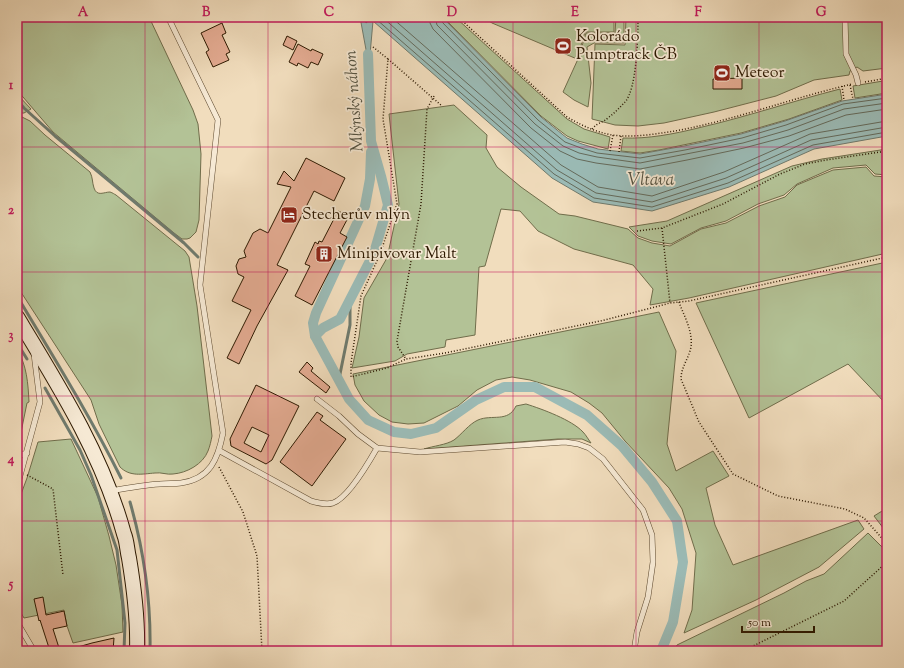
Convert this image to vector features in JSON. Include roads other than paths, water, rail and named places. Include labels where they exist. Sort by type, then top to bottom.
[{"type":"main road","points":[[17,318],[81,428],[96,456],[110,491],[125,535],[133,580],[137,651]]},
{"type":"lane","points":[[110,491],[142,486],[181,483],[203,475],[216,460],[220,451],[223,433],[200,285],[218,120],[168,17]]},
{"type":"lane","points":[[845,17],[846,54],[856,75],[858,83]]},
{"type":"lane","points":[[17,487],[40,402],[32,343]]},
{"type":"lane","points":[[317,399],[377,448],[420,452],[565,442],[578,444],[589,448],[603,459],[643,510],[652,535],[653,562],[648,597],[637,632],[634,651]]},
{"type":"lane","points":[[220,451],[311,501],[323,504],[333,503],[346,493],[367,466],[377,448]]},
{"type":"lane","points":[[17,456],[27,453]]},
{"type":"lane","points":[[17,622],[34,651]]},
{"type":"water","name":"Vltava","points":[[360,17],[442,17],[541,117],[567,138],[598,149],[640,154],[684,146],[741,134],[785,121],[842,101],[887,94],[887,136],[814,149],[729,187],[652,211],[593,202],[552,178],[373,21],[369,66]]},
{"type":"waterway","name":"Mlýnský náhon","points":[[368,54],[371,141],[388,205],[374,253],[340,319],[323,328],[315,336],[349,399],[368,420],[394,432],[411,434],[436,428],[476,400],[504,387],[535,387],[587,415],[622,446],[652,482],[677,521],[683,562],[673,622],[661,651]]},
{"type":"waterway","points":[[17,100],[55,136],[184,243],[198,257]]},
{"type":"waterway","points":[[315,336],[313,323],[316,313],[365,206],[370,179],[371,152]]},
{"type":"waterway","points":[[17,296],[84,409],[121,478]]},
{"type":"waterway","points":[[339,379],[350,325],[350,300]]},
{"type":"waterway","points":[[17,343],[27,359]]},
{"type":"waterway","points":[[45,388],[80,450],[91,475],[117,550],[125,623],[124,651]]},
{"type":"waterway","points":[[130,502],[146,576],[150,651]]},
{"type":"place","name":"Kolorádo Pumptrack ČB","points":[[563,46]]},
{"type":"place","name":"Meteor","points":[[722,73]]},
{"type":"place","name":"Stecherův mlýn","points":[[289,215]]},
{"type":"place","name":"Minipivovar Malt","points":[[324,254]]}]
